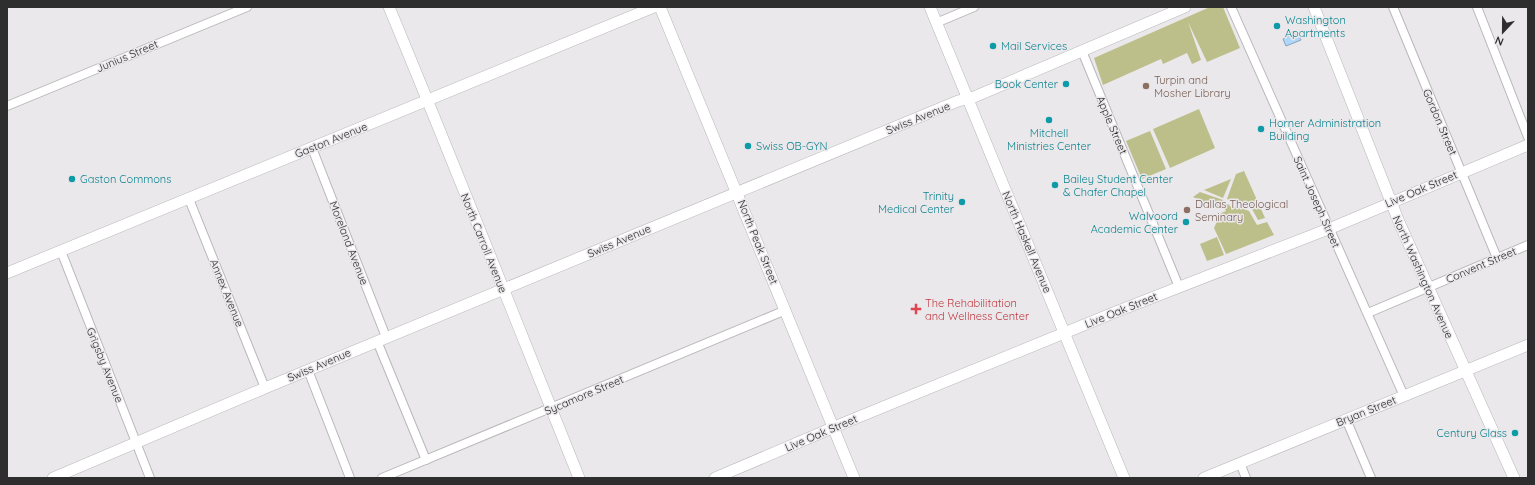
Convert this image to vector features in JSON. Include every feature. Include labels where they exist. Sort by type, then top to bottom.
[{"type":"street","name":"Junius Street","points":[[7,106],[247,7]]},
{"type":"street","name":"North Carroll Avenue","points":[[389,7],[428,100],[502,289],[579,478]]},
{"type":"street","name":"Gaston Avenue","points":[[7,273],[654,7]]},
{"type":"street","name":"North Peak Street","points":[[660,7],[854,478]]},
{"type":"street","name":"North Haskell Avenue","points":[[930,7],[1124,478]]},
{"type":"street","points":[[936,23],[974,7]]},
{"type":"street","name":"Swiss Avenue","points":[[53,478],[502,289],[951,104],[967,99],[1185,7]]},
{"type":"street","name":"Saint Joseph Street","points":[[1231,7],[1404,396]]},
{"type":"street","name":"North Washington Avenue","points":[[1314,7],[1390,202],[1514,478]]},
{"type":"street","name":"Gordon Street","points":[[1393,7],[1498,258]]},
{"type":"street","points":[[1477,7],[1528,137]]},
{"type":"street","name":"Apple Street","points":[[1082,51],[1179,287]]},
{"type":"street","name":"Live Oak Street","points":[[714,478],[1064,333],[1329,229],[1528,145]]},
{"type":"street","name":"Moreland Avenue","points":[[312,148],[426,460]]},
{"type":"street","name":"Annex Avenue","points":[[189,199],[265,388]]},
{"type":"street","name":"Convent Street","points":[[1368,313],[1528,245]]},
{"type":"street","name":"Grigsby Avenue","points":[[61,251],[150,478]]},
{"type":"street","name":"Sycamore Street","points":[[382,478],[786,310]]},
{"type":"street","name":"Bryan Street","points":[[1204,478],[1528,345]]},
{"type":"street","points":[[308,370],[350,478]]},
{"type":"street","points":[[1346,419],[1371,478]]},
{"type":"street","points":[[1240,463],[1246,478]]},
{"type":"green space","points":[[1210,7],[1223,7],[1240,48],[1207,62],[1188,22],[1201,60],[1192,64],[1187,53],[1163,64],[1161,59],[1103,85],[1094,58]]},
{"type":"green space","points":[[1199,109],[1215,148],[1170,168],[1153,129]]},
{"type":"green space","points":[[1150,131],[1166,169],[1142,179],[1126,141]]},
{"type":"green space","points":[[1244,171],[1265,218],[1258,220],[1252,209],[1227,199],[1236,174]]},
{"type":"green space","points":[[1231,179],[1223,198],[1204,190]]},
{"type":"green space","points":[[1200,192],[1223,200],[1219,209],[1193,197]]},
{"type":"green space","points":[[1228,204],[1232,208],[1231,211],[1236,206],[1249,211],[1257,225],[1267,222],[1274,235],[1226,254],[1214,228],[1221,213],[1226,211],[1224,208],[1225,205]]},
{"type":"green space","points":[[1217,237],[1224,255],[1207,261],[1200,244]]},
{"type":"water","points":[[1297,31],[1301,40],[1286,46],[1283,39]]},
{"type":"place","name":"Washington Apartments","points":[[1277,26]]},
{"type":"place","name":"Mail Services","points":[[993,46]]},
{"type":"place","name":"Book Center","points":[[1066,84]]},
{"type":"place","name":"Turpin and Mosher Library","points":[[1146,86]]},
{"type":"place","name":"Mitchell Ministries Center","points":[[1049,120]]},
{"type":"place","name":"Horner Administration Building","points":[[1261,129]]},
{"type":"place","name":"Swiss OB-GYN","points":[[748,146]]},
{"type":"place","name":"Gaston Commons","points":[[72,179]]},
{"type":"place","name":"Bailey Student Center & Chafer Chapel","points":[[1055,185]]},
{"type":"place","name":"Trinity Medical Center","points":[[962,202]]},
{"type":"place","name":"Dallas Theological Seminary","points":[[1187,210]]},
{"type":"place","name":"Walvoord Academic Center","points":[[1186,222]]},
{"type":"place","name":"The Rehabilitation and Wellness Center","points":[[916,309]]},
{"type":"place","name":"Century Glass","points":[[1515,433]]}]
